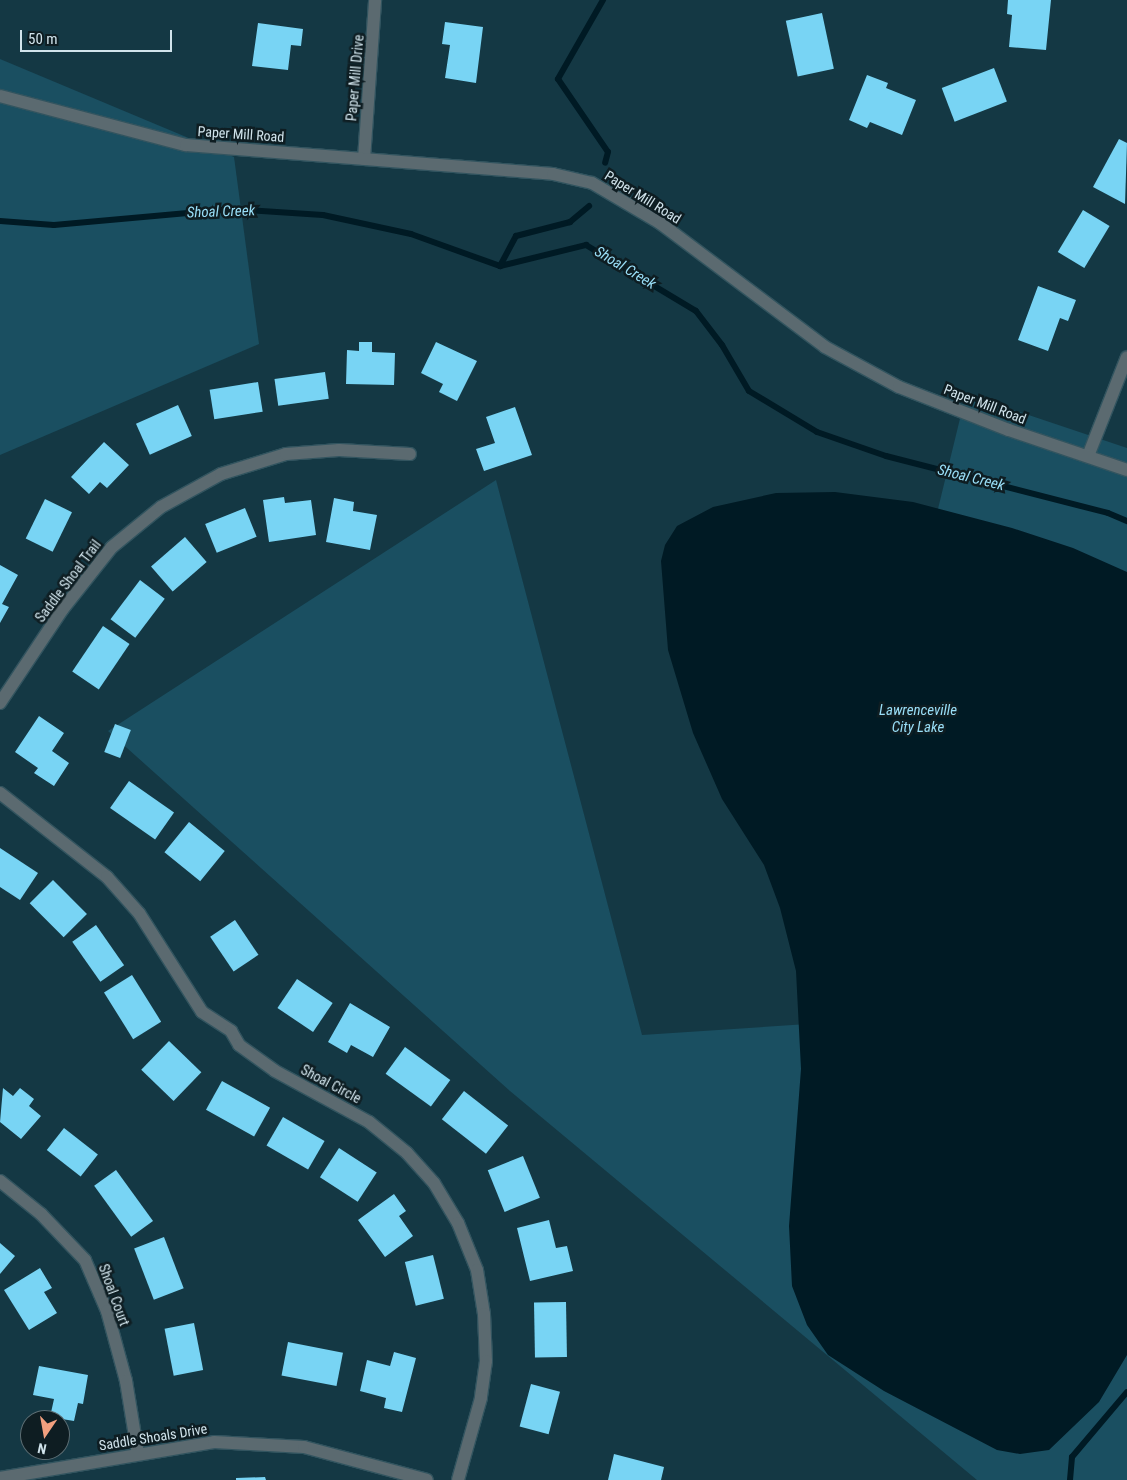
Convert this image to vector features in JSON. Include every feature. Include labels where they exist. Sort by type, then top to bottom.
[{"type":"street","name":"Paper Mill Drive","points":[[364,159],[375,0]]},
{"type":"street","name":"Paper Mill Road","points":[[0,96],[186,145],[553,174],[592,183],[660,223],[842,356],[899,388],[1127,470]]},
{"type":"street","points":[[1088,456],[1127,357]]},
{"type":"street","name":"Saddle Shoal Trail","points":[[0,703],[62,610],[112,547],[161,507],[221,474],[286,454],[339,450],[410,454]]},
{"type":"street","name":"Shoal Circle","points":[[0,793],[107,877],[139,913],[202,1012],[231,1031],[239,1045],[275,1072],[369,1122],[407,1153],[434,1183],[458,1223],[477,1270],[484,1314],[486,1360],[481,1398],[458,1480]]},
{"type":"street","name":"Shoal Court","points":[[0,1181],[41,1214],[85,1260],[109,1320],[126,1381],[138,1454]]},
{"type":"street","name":"Saddle Shoals Drive","points":[[0,1478],[214,1442],[304,1447],[427,1480]]},
{"type":"shaded area","points":[[0,59],[234,157],[259,344],[0,455]]},
{"type":"shaded area","points":[[966,394],[1127,448],[1127,1480],[977,1480],[510,1091],[108,731],[496,480],[642,1035],[1020,1010],[937,513]]},
{"type":"water","name":"Lawrenceville City Lake","points":[[835,492],[913,502],[1012,528],[1073,548],[1127,572],[1127,1355],[1099,1402],[1049,1450],[1020,1454],[997,1450],[884,1391],[828,1355],[807,1325],[792,1286],[789,1226],[801,1069],[796,971],[780,908],[764,865],[722,799],[693,733],[668,650],[661,561],[665,545],[677,526],[713,507],[776,493]]},
{"type":"building","points":[[1008,0],[1051,0],[1046,50],[1009,47],[1012,15],[1007,14]]},
{"type":"building","points":[[822,13],[834,69],[798,76],[786,21]]},
{"type":"building","points":[[445,22],[483,27],[476,83],[445,78],[450,45],[442,44]]},
{"type":"building","points":[[258,23],[303,29],[301,46],[291,45],[288,70],[252,66]]},
{"type":"building","points":[[994,68],[1007,102],[955,122],[942,88]]},
{"type":"building","points":[[867,75],[888,83],[886,88],[916,100],[902,135],[870,122],[867,128],[849,120]]},
{"type":"building","points":[[1119,139],[1127,143],[1125,204],[1093,187]]},
{"type":"building","points":[[1083,210],[1110,226],[1084,268],[1058,252]]},
{"type":"building","points":[[1038,286],[1076,300],[1068,321],[1060,318],[1048,351],[1018,340]]},
{"type":"building","points":[[359,342],[372,342],[372,352],[395,353],[394,385],[346,384],[347,350],[359,351]]},
{"type":"building","points":[[436,342],[477,361],[457,401],[439,392],[443,384],[421,373]]},
{"type":"building","points":[[325,372],[329,399],[278,406],[274,379]]},
{"type":"building","points":[[258,382],[263,412],[214,419],[210,390]]},
{"type":"building","points":[[178,405],[192,436],[150,455],[136,424]]},
{"type":"building","points":[[515,407],[532,455],[484,471],[476,449],[495,443],[486,417]]},
{"type":"building","points":[[104,442],[129,465],[107,488],[100,482],[89,494],[71,477]]},
{"type":"building","points":[[284,497],[285,503],[311,500],[316,535],[269,542],[263,500]]},
{"type":"building","points":[[334,498],[354,502],[353,511],[377,515],[370,550],[326,542]]},
{"type":"building","points":[[45,499],[72,512],[53,552],[26,539]]},
{"type":"building","points":[[245,508],[257,537],[217,553],[205,524]]},
{"type":"building","points":[[185,537],[207,562],[173,591],[151,567]]},
{"type":"building","points":[[0,565],[18,575],[2,604],[9,607],[0,623]]},
{"type":"building","points":[[140,580],[165,599],[135,638],[111,619]]},
{"type":"building","points":[[103,626],[130,644],[99,689],[72,672]]},
{"type":"building","points":[[39,716],[64,733],[52,751],[69,763],[54,786],[34,773],[38,768],[15,752]]},
{"type":"building","points":[[115,724],[131,730],[120,758],[104,752]]},
{"type":"building","points":[[129,781],[174,813],[155,840],[110,808]]},
{"type":"building","points":[[189,822],[225,851],[200,881],[164,852]]},
{"type":"building","points":[[0,848],[38,873],[20,900],[0,887]]},
{"type":"building","points":[[53,880],[87,914],[64,937],[30,903]]},
{"type":"building","points":[[235,920],[258,955],[234,972],[210,937]]},
{"type":"building","points":[[96,925],[124,965],[100,982],[72,942]]},
{"type":"building","points":[[132,975],[161,1022],[133,1039],[104,992]]},
{"type":"building","points":[[297,979],[333,1003],[313,1032],[277,1008]]},
{"type":"building","points":[[350,1003],[390,1027],[373,1057],[351,1045],[347,1053],[328,1042]]},
{"type":"building","points":[[169,1041],[201,1072],[174,1101],[141,1070]]},
{"type":"building","points":[[405,1047],[450,1080],[431,1107],[386,1074]]},
{"type":"building","points":[[222,1081],[270,1108],[254,1137],[206,1110]]},
{"type":"building","points":[[3,1088],[13,1096],[20,1088],[34,1099],[29,1106],[41,1116],[21,1139],[0,1122]]},
{"type":"building","points":[[464,1091],[508,1125],[486,1154],[442,1119]]},
{"type":"building","points":[[283,1117],[325,1141],[308,1170],[266,1146]]},
{"type":"building","points":[[64,1128],[98,1154],[81,1177],[47,1150]]},
{"type":"building","points":[[339,1148],[377,1173],[358,1202],[320,1177]]},
{"type":"building","points":[[523,1156],[540,1198],[505,1212],[488,1170]]},
{"type":"building","points":[[116,1170],[153,1221],[131,1237],[94,1186]]},
{"type":"building","points":[[394,1194],[406,1211],[399,1216],[413,1236],[385,1257],[358,1220]]},
{"type":"building","points":[[549,1220],[556,1248],[567,1246],[573,1271],[530,1281],[517,1228]]},
{"type":"building","points":[[164,1237],[184,1288],[154,1300],[134,1248]]},
{"type":"building","points":[[0,1243],[15,1256],[0,1274]]},
{"type":"building","points":[[433,1255],[444,1299],[416,1306],[405,1262]]},
{"type":"building","points":[[40,1268],[52,1288],[44,1292],[57,1313],[29,1330],[4,1290]]},
{"type":"building","points":[[566,1302],[567,1357],[535,1358],[534,1303]]},
{"type":"building","points":[[194,1323],[203,1370],[174,1376],[165,1329]]},
{"type":"building","points":[[288,1342],[343,1353],[336,1386],[282,1375]]},
{"type":"building","points":[[394,1352],[416,1358],[402,1412],[384,1408],[386,1398],[360,1391],[367,1360],[390,1366]]},
{"type":"building","points":[[39,1366],[88,1375],[83,1404],[78,1403],[74,1421],[70,1420],[70,1410],[52,1410],[54,1399],[33,1395]]},
{"type":"building","points":[[531,1384],[560,1392],[549,1434],[520,1427]]},
{"type":"building","points":[[614,1454],[664,1467],[661,1480],[608,1480]]},
{"type":"building","points":[[265,1477],[266,1480],[236,1480],[236,1478]]},
{"type":"waterway","points":[[603,0],[558,79],[608,152],[605,163]]},
{"type":"waterway","points":[[500,266],[516,236],[570,222],[589,206]]},
{"type":"waterway","name":"Shoal Creek","points":[[0,221],[54,225],[232,209],[323,215],[411,234],[500,266],[586,245],[696,311],[722,345],[749,391],[817,432],[886,456],[1108,513],[1127,521]]},
{"type":"waterway","points":[[1070,1480],[1072,1457],[1127,1392]]}]
